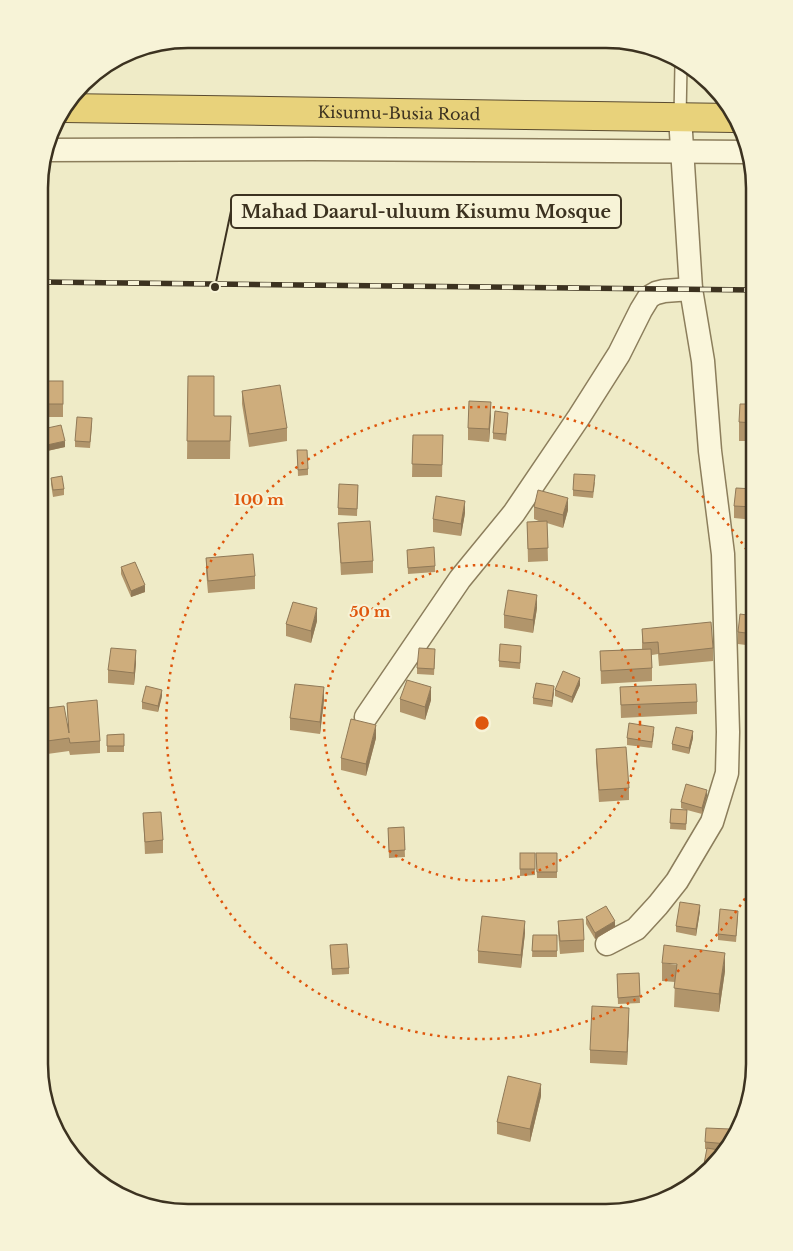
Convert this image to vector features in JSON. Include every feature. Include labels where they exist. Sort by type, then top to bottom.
[{"type":"highway","name":"Kisumu-Busia Road","points":[[72,108],[727,118]]},
{"type":"street","points":[[607,944],[636,929],[677,881],[712,822],[726,773],[728,732],[723,554],[710,450],[703,361],[691,289],[680,117]]},
{"type":"street","points":[[52,150],[741,152]]},
{"type":"street","points":[[366,717],[460,579],[514,513],[580,417],[618,354],[649,297],[664,291],[691,289]]},
{"type":"lane","points":[[680,117],[681,69]]},
{"type":"building","points":[[188,376],[214,376],[214,416],[231,416],[230,441],[187,441]]},
{"type":"building","points":[[48,381],[63,381],[63,404],[48,404]]},
{"type":"building","points":[[280,385],[287,428],[249,434],[242,391]]},
{"type":"building","points":[[469,401],[491,402],[489,429],[468,428]]},
{"type":"building","points":[[740,404],[746,404],[746,422],[739,422]]},
{"type":"building","points":[[495,411],[508,413],[506,434],[493,433]]},
{"type":"building","points":[[77,417],[92,418],[90,442],[75,441]]},
{"type":"building","points":[[61,425],[65,441],[48,445],[48,428]]},
{"type":"building","points":[[413,435],[443,435],[442,465],[412,464]]},
{"type":"building","points":[[297,450],[307,450],[308,469],[298,470]]},
{"type":"building","points":[[574,474],[595,475],[593,492],[573,490]]},
{"type":"building","points":[[62,476],[64,489],[53,490],[51,478]]},
{"type":"building","points":[[339,484],[358,485],[357,509],[338,508]]},
{"type":"building","points":[[736,488],[746,489],[746,507],[734,506]]},
{"type":"building","points":[[538,490],[568,498],[563,515],[534,507]]},
{"type":"building","points":[[436,496],[465,501],[461,524],[433,519]]},
{"type":"building","points":[[370,521],[373,561],[341,563],[338,523]]},
{"type":"building","points":[[547,521],[548,548],[528,549],[527,522]]},
{"type":"building","points":[[434,547],[435,566],[408,568],[407,550]]},
{"type":"building","points":[[253,554],[255,576],[208,581],[206,558]]},
{"type":"building","points":[[135,562],[145,585],[131,591],[121,567]]},
{"type":"building","points":[[508,590],[537,595],[533,620],[504,615]]},
{"type":"building","points":[[293,602],[317,608],[311,631],[286,624]]},
{"type":"building","points":[[740,614],[746,615],[745,633],[738,632]]},
{"type":"building","points":[[711,622],[713,648],[659,654],[658,642],[643,643],[642,629]]},
{"type":"building","points":[[500,644],[521,646],[520,663],[499,661]]},
{"type":"building","points":[[111,648],[136,650],[134,673],[108,670]]},
{"type":"building","points":[[419,648],[435,649],[434,669],[417,668]]},
{"type":"building","points":[[651,649],[652,668],[601,671],[600,651]]},
{"type":"building","points":[[563,671],[580,678],[572,697],[555,690]]},
{"type":"building","points":[[407,680],[431,687],[425,707],[400,699]]},
{"type":"building","points":[[536,683],[554,686],[552,701],[533,698]]},
{"type":"building","points":[[295,684],[324,687],[320,722],[290,718]]},
{"type":"building","points":[[696,684],[697,702],[621,705],[620,687]]},
{"type":"building","points":[[146,686],[162,690],[158,706],[142,702]]},
{"type":"building","points":[[97,700],[100,741],[70,743],[69,738],[48,741],[48,708],[64,706],[69,733],[67,703]]},
{"type":"building","points":[[351,719],[376,725],[366,764],[341,758]]},
{"type":"building","points":[[629,723],[654,727],[652,742],[627,738]]},
{"type":"building","points":[[676,727],[693,731],[689,748],[672,744]]},
{"type":"building","points":[[124,734],[124,746],[107,746],[107,735]]},
{"type":"building","points":[[626,747],[629,788],[599,790],[596,749]]},
{"type":"building","points":[[686,784],[707,790],[702,808],[681,802]]},
{"type":"building","points":[[671,809],[687,810],[686,824],[670,823]]},
{"type":"building","points":[[161,812],[163,840],[145,842],[143,813]]},
{"type":"building","points":[[404,827],[405,850],[389,851],[388,828]]},
{"type":"building","points":[[520,853],[535,853],[535,869],[520,869]]},
{"type":"building","points":[[536,853],[557,853],[557,872],[537,872]]},
{"type":"building","points":[[680,902],[700,905],[696,929],[676,926]]},
{"type":"building","points":[[606,906],[615,921],[595,933],[586,917]]},
{"type":"building","points":[[720,909],[738,911],[736,936],[718,934]]},
{"type":"building","points":[[482,916],[525,921],[521,955],[478,951]]},
{"type":"building","points":[[583,919],[584,940],[560,941],[558,921]]},
{"type":"building","points":[[533,935],[557,935],[557,951],[532,951]]},
{"type":"building","points":[[347,944],[349,968],[332,969],[330,945]]},
{"type":"building","points":[[664,945],[725,953],[719,994],[674,988],[677,964],[662,963]]},
{"type":"building","points":[[639,973],[640,996],[618,998],[617,974]]},
{"type":"building","points":[[592,1006],[629,1008],[627,1052],[590,1050]]},
{"type":"building","points":[[508,1076],[541,1084],[530,1129],[497,1122]]},
{"type":"building","points":[[706,1128],[729,1129],[720,1143],[705,1142]]},
{"type":"building","points":[[707,1148],[716,1149],[711,1156],[704,1163]]},
{"type":"railway","points":[[48,282],[746,290]]},
{"type":"place","name":"Mahad Daarul-uluum Kisumu Mosque","points":[[215,287]]}]
